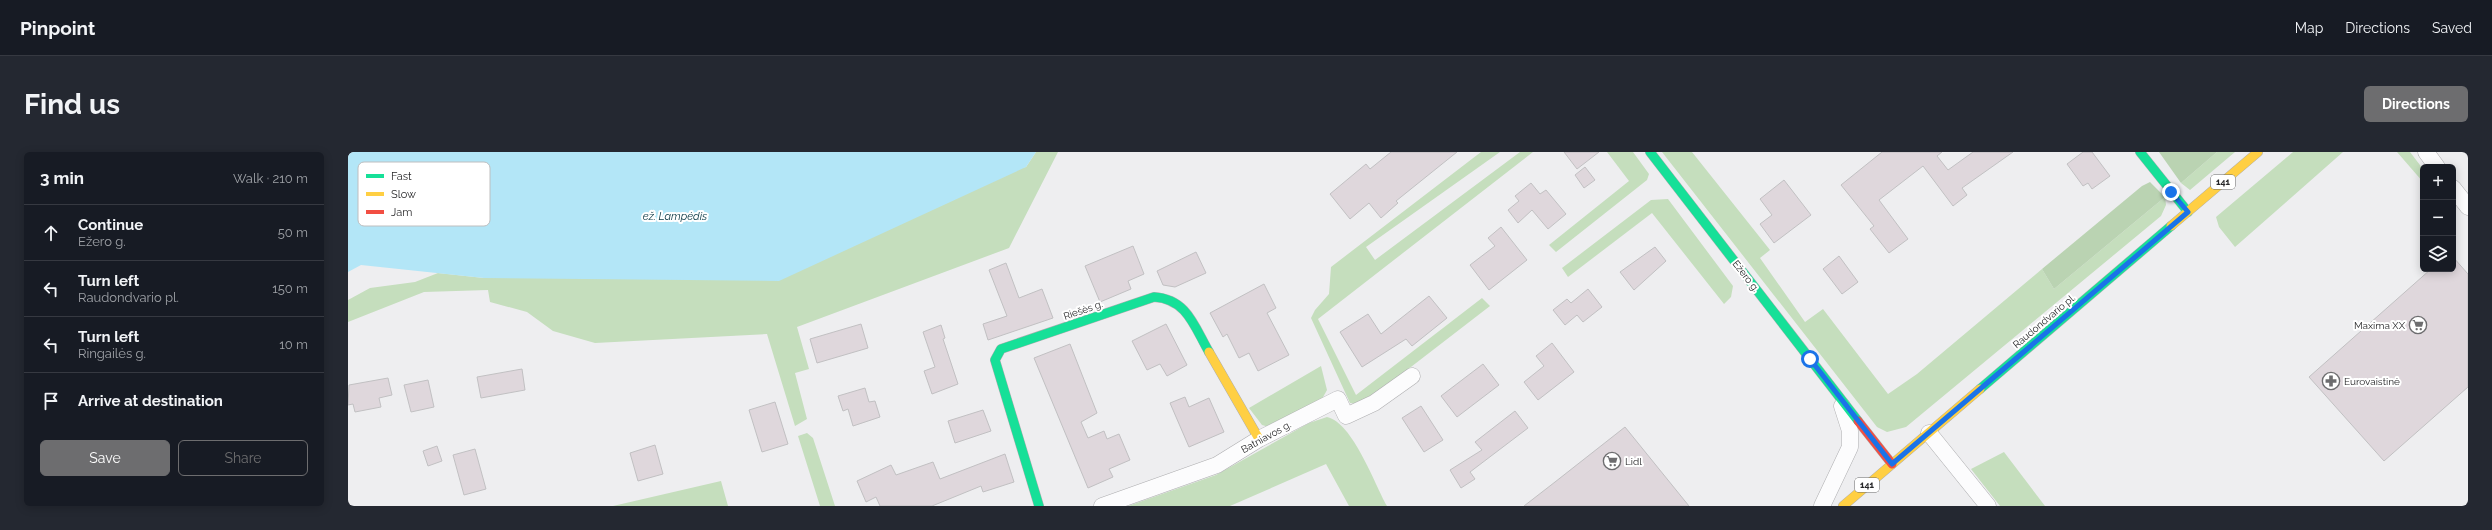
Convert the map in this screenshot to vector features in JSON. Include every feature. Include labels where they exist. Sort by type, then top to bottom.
[{"type":"street","name":"Ežero g.","points":[[1650,152],[1892,464]]},
{"type":"street","points":[[2140,152],[2188,212]]},
{"type":"street","name":"Raudondvario pl.","points":[[1843,506],[2258,152]]},
{"type":"street","points":[[2426,152],[2435,164]]},
{"type":"street","points":[[2456,192],[2468,207]]},
{"type":"street","name":"Riešės g.","points":[[1039,506],[994,360],[1001,349],[1154,297],[1168,298],[1184,308],[1259,439]]},
{"type":"street","name":"Batniavos g.","points":[[1102,506],[1217,465],[1259,439],[1338,399],[1346,416],[1374,403],[1412,376]]},
{"type":"street","name":"Ežero g.","points":[[1822,506],[1850,447],[1850,431],[1841,400]]},
{"type":"street","points":[[1929,433],[1988,506]]},
{"type":"green space","points":[[1036,152],[1058,152],[1009,248],[797,327],[809,369],[795,373],[807,419],[795,426],[767,334],[595,343],[553,331],[527,312],[490,302],[488,290],[424,292],[348,322],[348,300],[370,288],[415,282],[438,273],[484,278],[1026,167]]},
{"type":"green space","points":[[1481,152],[1500,152],[1366,247],[1375,260],[1520,152],[1533,152],[1318,319],[1356,395],[1482,298],[1490,306],[1372,397],[1358,404],[1350,403],[1311,318],[1315,310],[1329,294],[1331,267]]},
{"type":"green space","points":[[1607,152],[1633,152],[1649,174],[1647,180],[1556,252],[1549,245],[1629,181]]},
{"type":"green space","points":[[1662,152],[1692,152],[1770,250],[1760,258],[1805,322],[1823,309],[1888,394],[1917,374],[2042,269],[2054,289],[2165,197],[2166,205],[2161,216],[1906,427],[1887,432],[1877,427]]},
{"type":"green space","points":[[2159,152],[2217,152],[2181,183]]},
{"type":"green space","points":[[2217,152],[2235,152],[2190,190],[2181,183]]},
{"type":"green space","points":[[2293,152],[2343,152],[2235,247],[2219,227],[2216,217]]},
{"type":"green space","points":[[2397,152],[2410,152],[2420,165],[2420,179]]},
{"type":"green space","points":[[2150,182],[2165,197],[2054,289],[2042,269],[2142,186]]},
{"type":"green space","points":[[1668,199],[1733,286],[1731,297],[1724,304],[1652,213],[1568,277],[1562,268],[1651,200]]},
{"type":"green space","points":[[1321,366],[1327,390],[1322,399],[1269,427],[1262,425],[1249,408]]},
{"type":"green space","points":[[1327,417],[1337,422],[1346,430],[1362,455],[1387,506],[1349,506],[1326,464],[1230,506],[1128,506],[1216,475],[1309,423]]},
{"type":"green space","points":[[807,433],[813,438],[835,506],[820,506],[798,436]]},
{"type":"green space","points":[[2004,452],[2045,506],[2000,506],[1971,469]]},
{"type":"green space","points":[[721,481],[728,506],[613,506]]},
{"type":"water","name":"ež. Lampėdis","points":[[348,152],[1036,152],[1026,167],[779,281],[484,278],[361,265],[348,272]]},
{"type":"building","points":[[1391,152],[1457,152],[1396,201],[1398,203],[1381,218],[1369,203],[1350,219],[1330,194],[1366,164],[1370,169]]},
{"type":"building","points":[[1564,152],[1599,152],[1577,169]]},
{"type":"building","points":[[1882,152],[1942,152],[1937,156],[1948,170],[1973,152],[2013,152],[1962,188],[1967,195],[1953,206],[1923,166],[1879,200],[1908,239],[1889,253],[1870,229],[1874,226],[1841,185]]},
{"type":"building","points":[[2083,152],[2092,152],[2110,176],[2092,189],[2088,183],[2083,186],[2067,164]]},
{"type":"building","points":[[1585,167],[1595,180],[1584,188],[1575,175]]},
{"type":"building","points":[[1784,180],[1811,215],[1774,243],[1760,224],[1772,215],[1760,199]]},
{"type":"building","points":[[1531,183],[1540,194],[1546,190],[1566,214],[1548,229],[1532,210],[1518,223],[1508,210],[1519,201],[1515,196]]},
{"type":"building","points":[[1501,227],[1527,260],[1489,290],[1470,265],[1495,246],[1488,238]]},
{"type":"building","points":[[1133,246],[1144,274],[1128,281],[1131,289],[1100,302],[1085,266]]},
{"type":"building","points":[[1655,247],[1666,261],[1634,290],[1620,272]]},
{"type":"building","points":[[1196,252],[1206,273],[1175,287],[1163,285],[1157,271]]},
{"type":"building","points":[[1839,256],[1858,282],[1842,294],[1823,269]]},
{"type":"building","name":"Maxima XX","points":[[2456,260],[2468,274],[2468,387],[2384,461],[2309,377],[2428,272],[2456,272]]},
{"type":"building","points":[[1006,263],[1019,298],[1042,289],[1053,318],[988,340],[983,324],[1007,316],[989,270]]},
{"type":"building","points":[[1264,284],[1276,308],[1267,313],[1289,355],[1258,371],[1249,353],[1239,358],[1227,334],[1223,337],[1210,313]]},
{"type":"building","points":[[1588,289],[1602,307],[1583,322],[1577,315],[1565,325],[1553,310],[1567,299],[1571,303]]},
{"type":"building","points":[[1429,296],[1447,318],[1412,346],[1406,339],[1362,367],[1340,332],[1368,314],[1381,334]]},
{"type":"building","points":[[861,324],[868,348],[817,363],[810,339]]},
{"type":"building","points":[[1166,324],[1187,365],[1167,376],[1160,364],[1147,370],[1132,341]]},
{"type":"building","points":[[941,325],[945,338],[943,339],[958,384],[932,394],[924,371],[935,367],[923,332]]},
{"type":"building","points":[[1552,343],[1574,372],[1538,400],[1524,382],[1544,366],[1536,356]]},
{"type":"building","points":[[1070,344],[1097,413],[1081,422],[1088,438],[1104,431],[1107,439],[1119,434],[1130,460],[1109,469],[1113,477],[1088,488],[1034,358]]},
{"type":"building","points":[[1483,364],[1499,385],[1457,417],[1441,396]]},
{"type":"building","points":[[522,369],[525,390],[481,398],[477,377]]},
{"type":"building","points":[[388,378],[392,395],[379,398],[381,407],[355,412],[353,404],[348,405],[349,385]]},
{"type":"building","points":[[428,380],[434,407],[411,412],[404,385]]},
{"type":"building","points":[[865,388],[869,402],[875,401],[880,417],[853,426],[848,409],[843,411],[838,396]]},
{"type":"building","points":[[1185,397],[1189,407],[1209,398],[1224,432],[1189,447],[1170,403]]},
{"type":"building","points":[[775,402],[788,444],[762,452],[749,410]]},
{"type":"building","points":[[1421,406],[1443,440],[1424,452],[1402,418]]},
{"type":"building","points":[[983,410],[991,431],[955,443],[948,421]]},
{"type":"building","points":[[1515,411],[1528,428],[1470,472],[1475,479],[1461,488],[1450,470],[1482,450],[1475,442]]},
{"type":"building","name":"Lidl","points":[[1625,427],[1689,506],[1524,506],[1555,482]]},
{"type":"building","points":[[655,445],[663,474],[638,481],[630,453]]},
{"type":"building","points":[[437,446],[442,461],[428,466],[423,451]]},
{"type":"building","points":[[475,449],[486,489],[464,495],[453,455]]},
{"type":"building","points":[[1005,454],[1014,482],[983,492],[981,486],[932,506],[880,506],[876,497],[866,502],[857,481],[891,465],[896,475],[933,462],[940,479]]},
{"type":"traffic: fast","points":[[1650,152],[1858,421]]},
{"type":"traffic: fast","points":[[2140,152],[2188,212]]},
{"type":"traffic: fast","points":[[1980,389],[2171,226]]},
{"type":"traffic: fast","points":[[1039,506],[995,360],[1001,349],[1154,297],[1165,299],[1182,308],[1194,324],[1209,352]]},
{"type":"traffic: slow","points":[[2171,226],[2258,152]]},
{"type":"traffic: slow","points":[[1209,352],[1259,439]]},
{"type":"traffic: slow","points":[[1843,506],[1980,389]]},
{"type":"traffic: jam","points":[[1858,421],[1892,464]]},
{"type":"place","name":"Maxima XX","points":[[2418,325]]},
{"type":"place","name":"Eurovaistinė","points":[[2331,381]]},
{"type":"place","name":"Lidl","points":[[1612,461]]},
{"type":"route","points":[[1810,359],[1892,464],[2188,212],[2171,192]]}]
